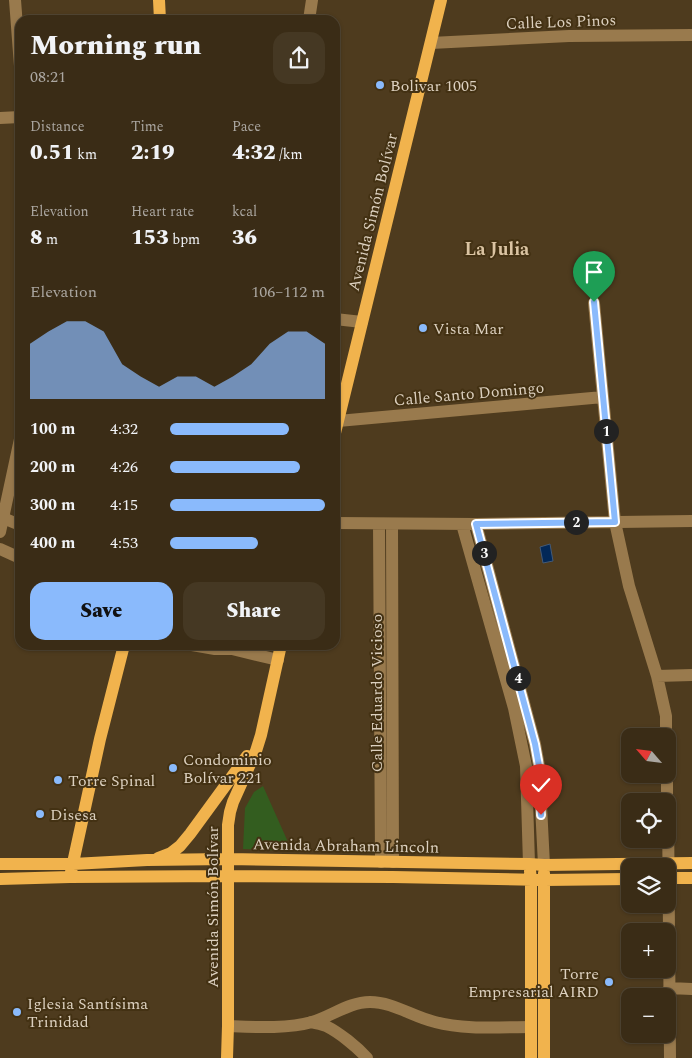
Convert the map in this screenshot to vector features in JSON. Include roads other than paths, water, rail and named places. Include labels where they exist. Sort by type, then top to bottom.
[{"type":"main road","points":[[159,0],[160,15]]},
{"type":"main road","name":"Avenida Simón Bolívar","points":[[340,411],[441,0]]},
{"type":"main road","points":[[70,877],[100,739],[123,650]]},
{"type":"main road","name":"Avenida Simón Bolívar","points":[[227,1058],[228,825],[230,812],[261,735],[280,650]]},
{"type":"main road","points":[[147,860],[171,854],[180,846],[247,757],[261,735]]},
{"type":"main road","name":"Avenida Abraham Lincoln","points":[[0,864],[73,864],[147,860],[544,865],[621,864]]},
{"type":"main road","points":[[387,862],[387,877]]},
{"type":"main road","name":"Avenida Abraham Lincoln","points":[[676,863],[692,863]]},
{"type":"main road","points":[[529,864],[531,879],[531,1058]]},
{"type":"main road","points":[[544,865],[544,1058]]},
{"type":"main road","name":"Avenida Abraham Lincoln","points":[[0,879],[228,876],[544,880],[621,879]]},
{"type":"main road","points":[[676,878],[692,878]]},
{"type":"street","points":[[16,0],[17,15]]},
{"type":"street","points":[[310,15],[312,0]]},
{"type":"street","name":"Calle Los Pinos","points":[[431,43],[569,36],[692,35]]},
{"type":"street","points":[[0,118],[15,117]]},
{"type":"street","points":[[594,302],[615,522],[630,586],[657,676],[666,716],[666,728]]},
{"type":"street","points":[[340,320],[362,322]]},
{"type":"street","name":"Calle Santo Domingo","points":[[340,427],[603,397]]},
{"type":"street","points":[[0,532],[6,477],[15,453]]},
{"type":"street","points":[[3,518],[15,523]]},
{"type":"street","points":[[340,523],[476,524],[692,521]]},
{"type":"street","name":"Calle Eduardo Vicioso","points":[[386,524],[387,862]]},
{"type":"street","points":[[462,524],[491,603]]},
{"type":"street","points":[[476,524],[491,603],[519,707],[526,766],[529,864]]},
{"type":"street","points":[[0,549],[15,556]]},
{"type":"street","points":[[236,650],[278,660]]},
{"type":"street","points":[[657,676],[692,675]]},
{"type":"street","points":[[519,707],[535,744],[539,766],[544,865]]},
{"type":"street","points":[[668,913],[669,988]]},
{"type":"street","points":[[676,988],[692,989]]},
{"type":"street","points":[[228,1026],[292,1026],[324,1018],[359,1002],[368,1002],[387,1004],[428,1020],[445,1024],[530,1027]]},
{"type":"street","points":[[310,1022],[324,1025],[331,1029],[357,1048],[367,1058]]},
{"type":"street","points":[[670,1043],[670,1058]]},
{"type":"water","points":[[550,544],[553,561],[543,563],[540,547]]},
{"type":"place","name":"Bolivar 1005","points":[[380,85]]},
{"type":"place","name":"Vista Mar","points":[[423,328]]},
{"type":"place","name":"Condominio Bolívar 221","points":[[173,768]]},
{"type":"place","name":"Torre Spinal","points":[[58,780]]},
{"type":"place","name":"Disesa","points":[[40,814]]},
{"type":"place","name":"Torre Empresarial AIRD","points":[[609,982]]},
{"type":"place","name":"Iglesia Santísima Trinidad","points":[[17,1012]]},
{"type":"district","name":"La Julia","points":[[497,249]]}]
